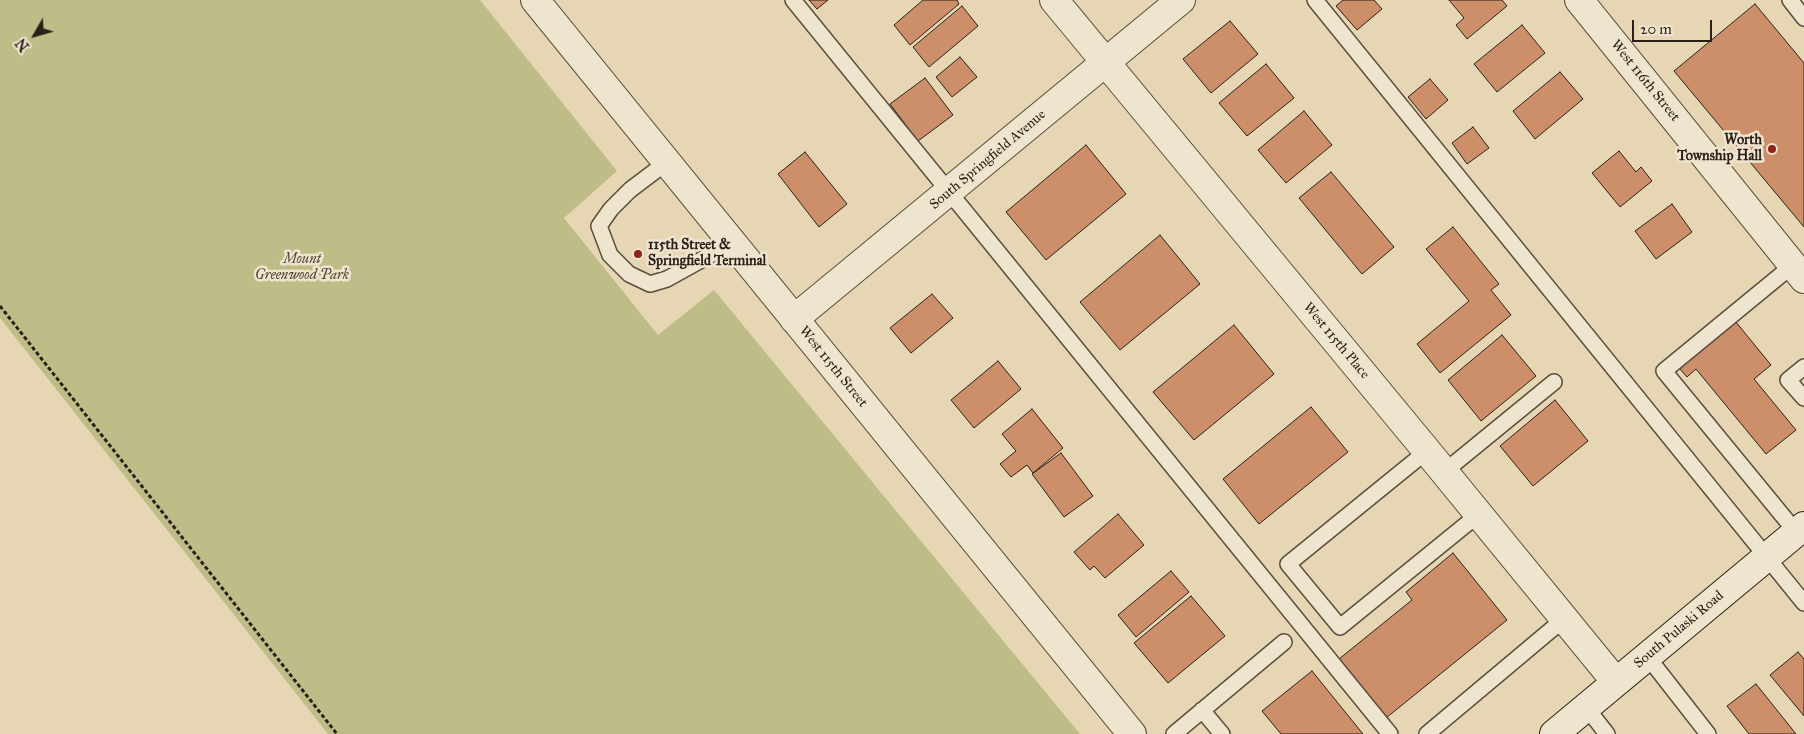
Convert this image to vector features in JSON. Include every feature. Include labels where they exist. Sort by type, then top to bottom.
[{"type":"street","name":"West 115th Street","points":[[535,0],[1132,734]]},
{"type":"street","name":"West 115th Place","points":[[1054,0],[1616,682]]},
{"type":"street","name":"South Springfield Avenue","points":[[794,319],[1181,0]]},
{"type":"street","name":"West 116th Street","points":[[1579,0],[1799,272]]},
{"type":"street","name":"South Pulaski Road","points":[[1554,734],[1800,529]]},
{"type":"lane","points":[[793,0],[1390,734]]},
{"type":"lane","points":[[1315,0],[1804,603]]},
{"type":"lane","points":[[1790,0],[1804,18]]},
{"type":"lane","points":[[667,162],[630,190],[611,209],[599,226],[610,255],[629,274],[650,284],[667,279],[732,243]]},
{"type":"lane","points":[[1799,272],[1664,371],[1800,529]]},
{"type":"lane","points":[[1804,367],[1788,380],[1804,398]]},
{"type":"lane","points":[[1444,472],[1554,382]]},
{"type":"lane","points":[[1427,451],[1288,564],[1311,592],[1340,627],[1479,514]]},
{"type":"lane","points":[[1427,734],[1564,619]]},
{"type":"lane","points":[[1174,734],[1284,642]]},
{"type":"lane","points":[[1648,656],[1708,734]]},
{"type":"lane","points":[[1586,707],[1607,734]]},
{"type":"lane","points":[[1202,710],[1222,734]]},
{"type":"path","points":[[0,306],[337,734]]},
{"type":"green space","name":"Mount Greenwood Park","points":[[0,0],[480,0],[617,171],[564,218],[658,335],[714,290],[1080,734],[328,734],[0,318]]},
{"type":"building","points":[[809,0],[828,0],[817,9]]},
{"type":"building","points":[[923,0],[957,0],[959,4],[910,45],[894,25]]},
{"type":"building","points":[[1343,0],[1374,0],[1382,9],[1357,30],[1336,6]]},
{"type":"building","points":[[1449,0],[1502,0],[1507,6],[1467,39],[1456,25],[1464,18]]},
{"type":"building","name":"Worth Township Hall","points":[[1755,4],[1804,63],[1804,227],[1674,71]]},
{"type":"building","points":[[962,6],[978,26],[929,67],[913,47]]},
{"type":"building","points":[[1230,21],[1258,54],[1211,93],[1183,59]]},
{"type":"building","points":[[1522,25],[1545,53],[1497,92],[1474,64]]},
{"type":"building","points":[[960,57],[977,77],[952,97],[936,77]]},
{"type":"building","points":[[1266,64],[1294,98],[1247,136],[1219,103]]},
{"type":"building","points":[[1560,72],[1583,99],[1535,139],[1513,111]]},
{"type":"building","points":[[925,78],[953,115],[918,141],[890,104]]},
{"type":"building","points":[[1430,79],[1448,100],[1426,119],[1408,97]]},
{"type":"building","points":[[1304,111],[1332,145],[1286,183],[1258,150]]},
{"type":"building","points":[[1473,127],[1489,148],[1467,164],[1452,143]]},
{"type":"building","points":[[1086,145],[1126,194],[1046,260],[1006,212]]},
{"type":"building","points":[[1619,151],[1636,172],[1641,167],[1652,181],[1620,207],[1592,173]]},
{"type":"building","points":[[805,152],[847,204],[819,227],[778,174]]},
{"type":"building","points":[[1331,172],[1394,247],[1362,274],[1299,198]]},
{"type":"building","points":[[1672,204],[1692,232],[1656,259],[1635,231]]},
{"type":"building","points":[[1453,227],[1499,284],[1491,290],[1511,315],[1440,373],[1417,344],[1469,301],[1426,249]]},
{"type":"building","points":[[1160,235],[1200,284],[1120,350],[1080,302]]},
{"type":"building","points":[[932,294],[953,318],[911,353],[890,328]]},
{"type":"building","points":[[1731,316],[1771,365],[1754,379],[1796,430],[1766,454],[1696,369],[1687,377],[1674,362]]},
{"type":"building","points":[[1234,325],[1274,374],[1194,440],[1153,392]]},
{"type":"building","points":[[1502,335],[1536,376],[1481,421],[1448,380]]},
{"type":"building","points":[[998,361],[1021,389],[974,428],[951,400]]},
{"type":"building","points":[[1555,400],[1588,441],[1533,486],[1500,446]]},
{"type":"building","points":[[1311,407],[1348,452],[1259,524],[1223,479]]},
{"type":"building","points":[[1032,409],[1063,448],[1033,473],[1027,465],[1011,477],[1000,464],[1016,451],[1002,434]]},
{"type":"building","points":[[1061,453],[1093,496],[1064,517],[1032,474]]},
{"type":"building","points":[[1118,514],[1144,545],[1105,578],[1094,566],[1090,570],[1074,552]]},
{"type":"building","points":[[1453,553],[1507,620],[1386,718],[1339,659],[1412,600],[1406,592]]},
{"type":"building","points":[[1171,571],[1189,592],[1136,637],[1118,615]]},
{"type":"building","points":[[1191,596],[1225,636],[1168,683],[1134,643]]},
{"type":"building","points":[[1798,652],[1804,659],[1804,716],[1770,675]]},
{"type":"building","points":[[1312,671],[1363,734],[1281,734],[1262,711]]},
{"type":"building","points":[[1756,684],[1796,734],[1749,734],[1727,706]]},
{"type":"place","name":"Worth Township Hall","points":[[1772,149]]},
{"type":"place","name":"115th Street & Springfield Terminal","points":[[638,254]]}]
